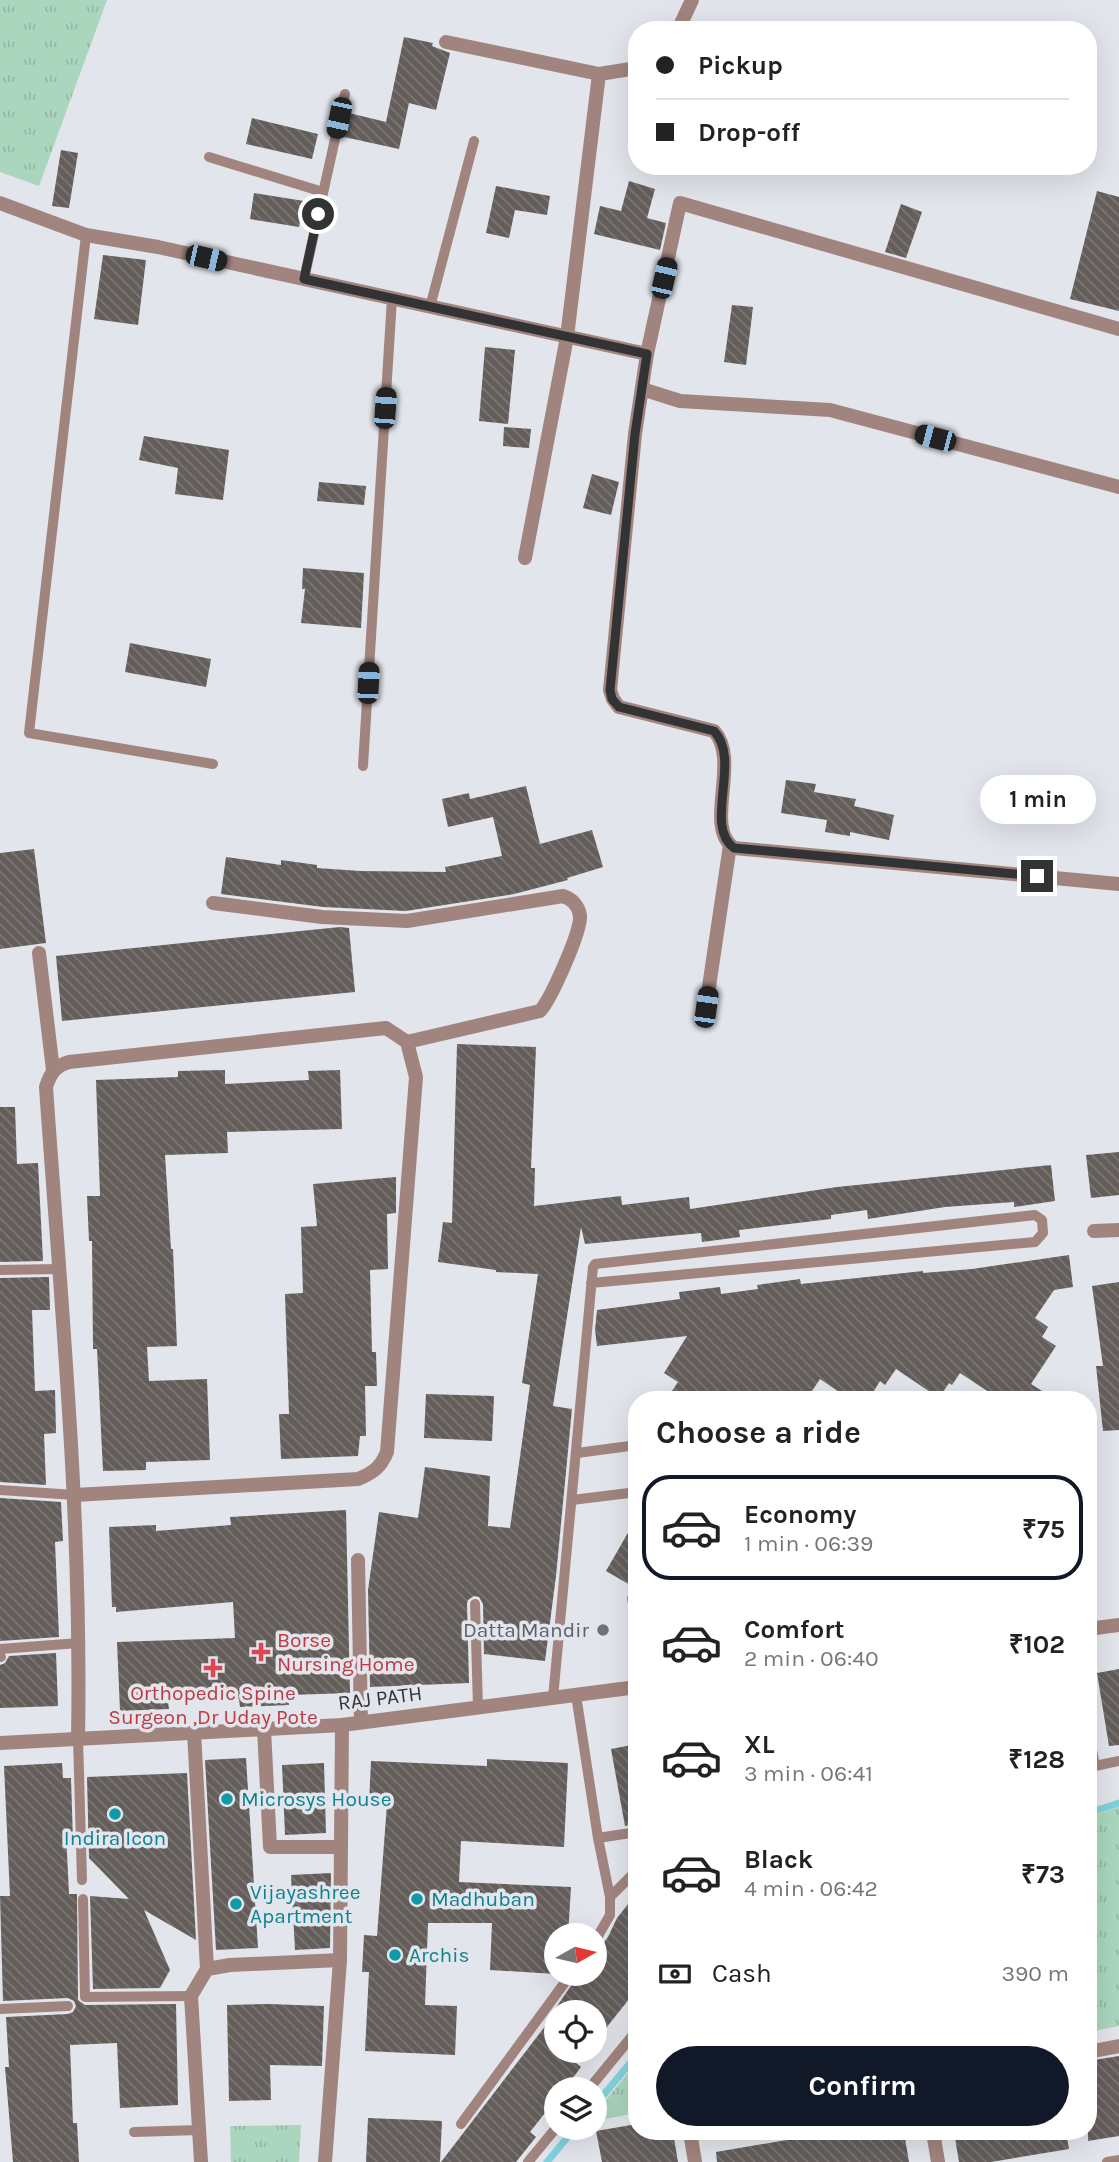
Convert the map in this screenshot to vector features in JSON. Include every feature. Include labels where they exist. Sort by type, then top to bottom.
[{"type":"street","points":[[682,21],[692,0]]},
{"type":"street","points":[[446,42],[599,74],[628,69]]},
{"type":"street","points":[[526,558],[567,337],[599,74]]},
{"type":"street","points":[[0,203],[86,235],[158,247],[647,354]]},
{"type":"street","points":[[706,1007],[730,845],[722,827],[725,758],[720,737],[714,731],[619,707],[612,699],[610,690],[635,434],[647,354],[680,203],[1119,329]]},
{"type":"street","points":[[642,389],[680,401],[830,410],[1119,487]]},
{"type":"street","points":[[730,845],[734,848],[1119,884]]},
{"type":"street","points":[[214,902],[322,917],[407,921],[570,898],[580,917],[575,938],[548,1001],[540,1012],[407,1042]]},
{"type":"street","points":[[39,953],[53,1070],[46,1087],[75,1494],[79,1643],[78,1738]]},
{"type":"street","points":[[53,1070],[69,1062],[386,1028],[407,1042],[416,1077],[387,1452],[383,1462],[377,1469],[358,1479],[75,1494]]},
{"type":"street","points":[[1094,1231],[1119,1230]]},
{"type":"street","points":[[358,1560],[362,1722]]},
{"type":"street","points":[[1097,1628],[1119,1625]]},
{"type":"street","name":"RAJ PATH","points":[[0,1743],[342,1725],[628,1688]]},
{"type":"street","points":[[325,2162],[340,1960],[342,1725]]},
{"type":"street","points":[[264,1729],[270,1847],[341,1847]]},
{"type":"street","points":[[194,1732],[207,1969],[191,1996],[201,2162]]},
{"type":"street","points":[[207,1969],[230,1965],[340,1960]]},
{"type":"street","points":[[1097,2050],[1119,2046]]},
{"type":"street","points":[[691,2140],[695,2162]]},
{"type":"street","points":[[934,2140],[938,2162]]},
{"type":"lane","points":[[304,279],[345,94]]},
{"type":"lane","points":[[430,307],[474,141]]},
{"type":"lane","points":[[209,157],[323,192]]},
{"type":"lane","points":[[86,235],[29,733],[213,764]]},
{"type":"lane","points":[[363,766],[392,298]]},
{"type":"lane","points":[[553,1698],[577,1454],[591,1283],[593,1267],[600,1262],[1035,1215],[1042,1220],[1043,1233],[1035,1242],[591,1283]]},
{"type":"lane","points":[[0,1270],[59,1269]]},
{"type":"lane","points":[[577,1454],[628,1446]]},
{"type":"lane","points":[[0,1490],[75,1494]]},
{"type":"lane","points":[[572,1500],[628,1493]]},
{"type":"lane","points":[[475,1604],[478,1707]]},
{"type":"lane","points":[[0,1654],[79,1643]]},
{"type":"lane","points":[[576,1695],[610,1897],[610,1914],[606,1923]]},
{"type":"lane","points":[[78,1738],[82,1880]]},
{"type":"lane","points":[[1097,1766],[1119,1761]]},
{"type":"lane","points":[[598,1838],[628,1833]]},
{"type":"lane","points":[[610,1897],[628,1879]]},
{"type":"lane","points":[[83,1899],[85,1997],[191,1996]]},
{"type":"lane","points":[[461,2124],[562,1986]]},
{"type":"lane","points":[[0,2010],[68,2006]]},
{"type":"lane","points":[[599,2077],[628,2041]]},
{"type":"lane","points":[[134,2132],[199,2130]]},
{"type":"lane","points":[[528,2162],[546,2140]]},
{"type":"lane","points":[[1107,2162],[1119,2160]]},
{"type":"green space","points":[[0,0],[107,0],[39,186],[0,172]]},
{"type":"green space","points":[[1119,1807],[1119,2026],[1097,2030],[1097,1814]]},
{"type":"green space","points":[[628,2073],[628,2115],[607,2119],[607,2099]]},
{"type":"green space","points":[[301,2125],[299,2162],[231,2162],[230,2126]]},
{"type":"building","points":[[404,37],[433,43],[432,46],[450,53],[436,110],[409,103],[399,149],[344,137],[349,113],[386,122]]},
{"type":"building","points":[[252,118],[318,134],[312,159],[246,144]]},
{"type":"building","points":[[61,150],[78,153],[69,208],[52,206]]},
{"type":"building","points":[[629,181],[655,189],[647,218],[666,223],[660,250],[594,234],[600,206],[621,211]]},
{"type":"building","points":[[496,186],[550,196],[547,215],[515,210],[509,238],[486,233]]},
{"type":"building","points":[[1097,191],[1119,197],[1119,311],[1070,299]]},
{"type":"building","points":[[254,193],[304,201],[299,227],[250,219]]},
{"type":"building","points":[[901,204],[922,212],[906,258],[885,252]]},
{"type":"building","points":[[103,255],[146,260],[138,325],[94,319]]},
{"type":"building","points":[[732,305],[753,307],[746,365],[724,362]]},
{"type":"building","points":[[485,347],[515,350],[508,424],[479,421]]},
{"type":"building","points":[[504,427],[531,429],[529,448],[503,446]]},
{"type":"building","points":[[144,436],[229,450],[223,500],[175,494],[178,468],[139,460]]},
{"type":"building","points":[[592,474],[619,482],[611,515],[583,508]]},
{"type":"building","points":[[319,482],[366,486],[364,505],[317,501]]},
{"type":"building","points":[[303,568],[364,573],[361,628],[301,623],[305,589],[302,589]]},
{"type":"building","points":[[130,643],[211,659],[206,687],[125,672]]},
{"type":"building","points":[[786,780],[816,784],[814,792],[856,799],[854,806],[894,815],[889,840],[850,832],[850,836],[825,832],[827,820],[781,813]]},
{"type":"building","points":[[526,786],[540,844],[592,830],[603,867],[567,878],[568,880],[514,894],[406,911],[323,907],[221,894],[226,857],[281,865],[281,860],[317,865],[317,868],[360,871],[446,872],[445,867],[502,856],[493,817],[448,827],[442,799],[469,793],[470,799]]},
{"type":"building","points":[[34,849],[46,943],[0,949],[0,853]]},
{"type":"building","points":[[349,928],[355,992],[62,1021],[56,956]]},
{"type":"building","points":[[457,1044],[536,1047],[531,1168],[535,1168],[534,1206],[621,1196],[622,1205],[689,1197],[690,1209],[837,1187],[1051,1165],[1055,1201],[1014,1207],[1014,1202],[945,1207],[868,1219],[867,1210],[831,1215],[831,1219],[739,1230],[740,1237],[702,1242],[701,1233],[585,1244],[581,1227],[553,1406],[572,1409],[545,1661],[484,1654],[483,1604],[479,1597],[474,1596],[467,1604],[469,1683],[370,1687],[368,1590],[379,1512],[418,1518],[425,1467],[490,1476],[488,1526],[510,1528],[530,1385],[522,1383],[538,1274],[496,1272],[438,1262],[443,1222],[452,1223]]},
{"type":"building","points":[[225,1070],[225,1084],[309,1080],[308,1071],[340,1070],[342,1129],[227,1132],[228,1153],[165,1155],[177,1346],[147,1347],[149,1381],[207,1379],[210,1460],[146,1462],[146,1470],[103,1471],[97,1349],[93,1349],[92,1241],[89,1241],[87,1196],[100,1196],[96,1080],[178,1077],[178,1071]]},
{"type":"building","points":[[0,1107],[15,1107],[17,1164],[38,1163],[43,1261],[0,1262]]},
{"type":"building","points":[[1119,1152],[1119,1195],[1091,1198],[1086,1155]]},
{"type":"building","points":[[396,1177],[396,1213],[387,1214],[388,1269],[370,1270],[372,1352],[376,1352],[377,1386],[365,1386],[366,1436],[360,1436],[358,1456],[281,1459],[279,1414],[289,1414],[285,1294],[303,1293],[301,1227],[317,1226],[313,1184]]},
{"type":"building","points":[[1069,1255],[1073,1287],[1054,1290],[1035,1318],[1048,1327],[1042,1337],[1056,1346],[1031,1384],[1042,1391],[987,1391],[960,1373],[952,1385],[949,1383],[944,1391],[929,1391],[896,1369],[885,1385],[880,1381],[874,1391],[838,1391],[820,1379],[812,1391],[672,1391],[678,1382],[664,1373],[687,1336],[597,1346],[597,1310],[680,1299],[679,1292],[720,1287],[721,1294],[758,1289],[757,1285],[800,1279],[801,1284],[923,1271],[972,1269]]},
{"type":"building","points":[[49,1277],[50,1310],[32,1310],[35,1391],[55,1390],[56,1433],[44,1434],[46,1485],[0,1482],[0,1278]]},
{"type":"building","points":[[1119,1282],[1119,1430],[1103,1431],[1096,1366],[1103,1366],[1092,1286]]},
{"type":"building","points":[[426,1394],[494,1396],[492,1441],[424,1438]]},
{"type":"building","points":[[0,1498],[61,1502],[63,1541],[55,1542],[59,1637],[0,1641]]},
{"type":"building","points":[[346,1510],[350,1693],[288,1695],[289,1705],[240,1707],[239,1699],[168,1702],[169,1709],[120,1711],[117,1642],[235,1638],[233,1602],[116,1612],[116,1607],[112,1607],[109,1527],[156,1525],[156,1531],[231,1525],[230,1517]]},
{"type":"building","points":[[628,1533],[628,1584],[606,1571]]},
{"type":"building","points":[[56,1653],[58,1706],[0,1708],[0,1665],[5,1663],[9,1656]]},
{"type":"building","points":[[1119,1669],[1119,1745],[1109,1746],[1097,1673]]},
{"type":"building","points":[[628,1746],[628,1826],[625,1826],[611,1749]]},
{"type":"building","points":[[246,1758],[258,1948],[216,1950],[205,1760]]},
{"type":"building","points":[[487,1759],[568,1763],[564,1847],[461,1841],[459,1882],[571,1887],[569,1923],[544,1923],[544,1973],[490,1970],[492,1923],[428,1923],[425,2005],[457,2006],[455,2055],[365,2051],[369,1972],[362,1972],[364,1935],[377,1936],[387,1804],[369,1803],[371,1761],[487,1766]]},
{"type":"building","points":[[62,1763],[63,1778],[71,1778],[73,1841],[66,1833],[69,1894],[77,1894],[78,2000],[85,2005],[176,2004],[178,2105],[120,2108],[117,2043],[70,2045],[73,2123],[77,2123],[79,2162],[13,2162],[5,2067],[9,2067],[6,2017],[68,2014],[73,2012],[76,2006],[74,2001],[68,1998],[3,2001],[0,1896],[10,1896],[4,1766]]},
{"type":"building","points":[[324,1763],[326,1833],[285,1835],[282,1765]]},
{"type":"building","points":[[187,1773],[196,1940],[144,1910],[170,1970],[160,1988],[93,1989],[90,1896],[129,1899],[89,1858],[87,1777]]},
{"type":"building","points":[[331,1873],[330,1948],[295,1950],[291,1875]]},
{"type":"building","points":[[628,1904],[628,2000],[607,2027],[607,2000],[561,2000],[571,1986],[607,1986],[607,1938],[617,1918]]},
{"type":"building","points":[[227,2005],[324,2006],[322,2066],[270,2065],[271,2100],[229,2101]]},
{"type":"building","points":[[544,2028],[544,2063],[576,2063],[581,2067],[574,2077],[544,2077],[544,2114],[530,2132],[536,2137],[516,2162],[441,2162]]},
{"type":"building","points":[[1119,2056],[1119,2136],[1097,2140],[1097,2060]]},
{"type":"building","points":[[368,2118],[442,2121],[440,2162],[366,2162]]},
{"type":"building","points":[[628,2126],[628,2140],[674,2140],[678,2162],[602,2162],[598,2140],[607,2140],[607,2129]]},
{"type":"building","points":[[787,2140],[905,2140],[909,2162],[717,2162],[716,2152]]},
{"type":"building","points":[[955,2140],[1067,2140],[1069,2149],[991,2162],[959,2162]]},
{"type":"waterway","points":[[1097,1810],[1119,1803]]},
{"type":"waterway","points":[[607,2091],[628,2066]]},
{"type":"waterway","points":[[547,2162],[565,2140]]},
{"type":"place","name":"Datta Mandir","points":[[603,1630]]},
{"type":"place","name":"Borse Nursing Home","points":[[261,1652]]},
{"type":"place","name":"Orthopedic Spine Surgeon ,Dr Uday Pote","points":[[213,1668]]},
{"type":"place","name":"Microsys House","points":[[227,1799]]},
{"type":"place","name":"Indira Icon","points":[[115,1814]]},
{"type":"place","name":"Madhuban","points":[[417,1899]]},
{"type":"place","name":"Vijayashree Apartment","points":[[236,1904]]},
{"type":"place","name":"Archis","points":[[395,1955]]},
{"type":"route","points":[[318,214],[304,279],[647,354],[635,434],[610,690],[615,704],[626,710],[714,731],[720,737],[725,758],[722,827],[730,845],[734,848],[1037,876]]}]
